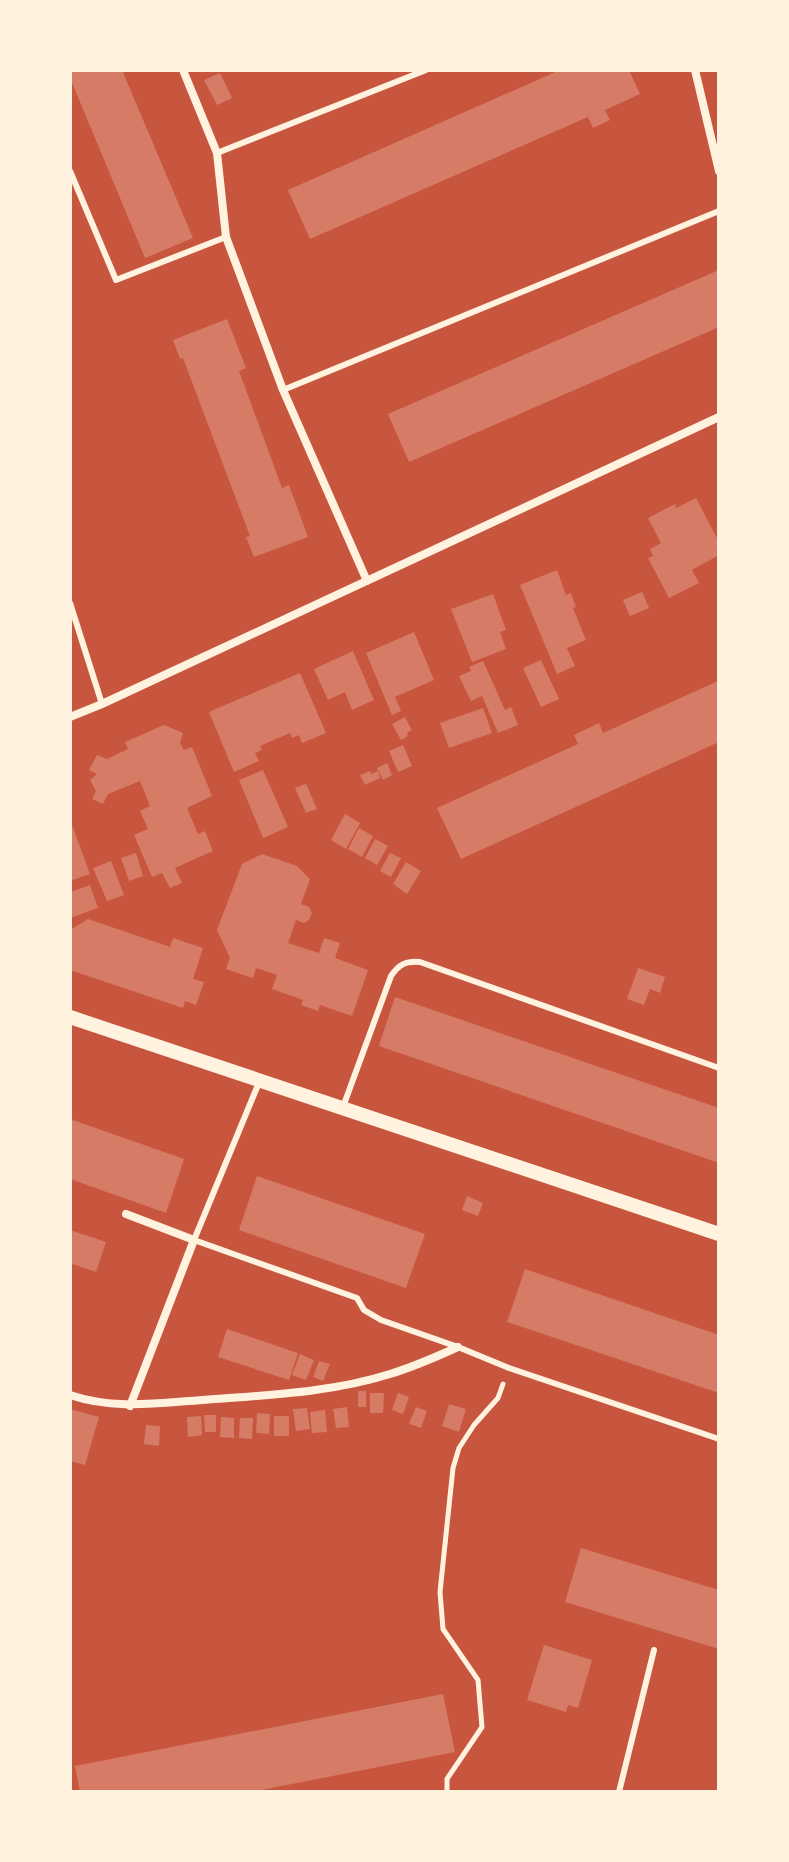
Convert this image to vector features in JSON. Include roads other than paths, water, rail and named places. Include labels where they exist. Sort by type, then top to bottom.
[{"type":"street","points":[[183,70],[217,153],[226,237],[283,390],[367,581]]},
{"type":"street","points":[[695,70],[719,171]]},
{"type":"street","points":[[70,717],[719,417]]},
{"type":"street","points":[[70,1017],[719,1234]]},
{"type":"street","points":[[126,1214],[194,1240],[130,1406]]},
{"type":"street","points":[[70,1395],[87,1401],[130,1406],[288,1393],[391,1374],[458,1347]]},
{"type":"lane","points":[[217,153],[426,70]]},
{"type":"lane","points":[[70,171],[116,280],[226,237]]},
{"type":"lane","points":[[283,390],[719,211]]},
{"type":"lane","points":[[70,603],[102,704]]},
{"type":"lane","points":[[343,1108],[391,976],[398,966],[408,961],[420,962],[719,1068]]},
{"type":"lane","points":[[260,1080],[194,1240],[357,1298],[370,1315],[509,1368],[719,1439]]},
{"type":"lane","points":[[619,1792],[654,1650]]}]
